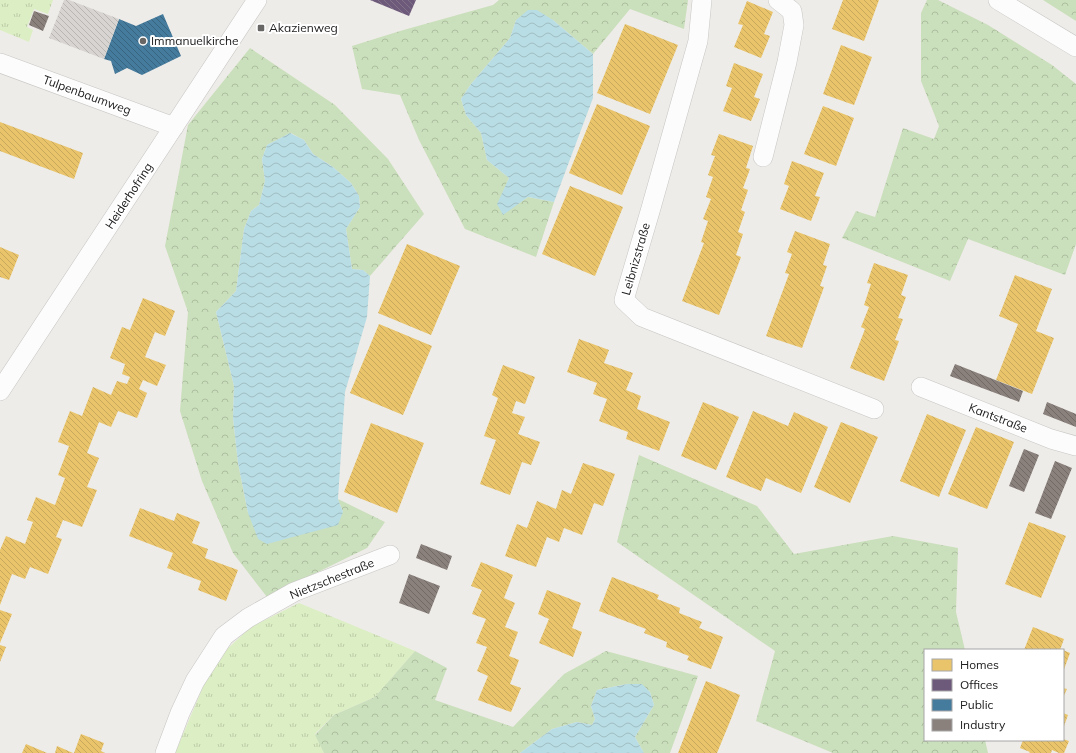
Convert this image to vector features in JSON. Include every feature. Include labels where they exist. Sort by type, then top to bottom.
[{"type":"street","name":"Heiderhofring","points":[[0,391],[257,0]]},
{"type":"street","name":"Leibnizstraße","points":[[702,0],[698,40],[624,300],[642,317],[874,409]]},
{"type":"street","points":[[763,157],[787,62],[794,25],[792,11],[778,0]]},
{"type":"street","points":[[998,0],[1076,47]]},
{"type":"street","name":"Tulpenbaumweg","points":[[0,63],[174,127]]},
{"type":"street","name":"Kantstraße","points":[[921,387],[1051,439],[1076,446]]},
{"type":"street","name":"Nietzschestraße","points":[[165,753],[180,713],[195,681],[224,636],[248,618],[294,592],[390,555]]},
{"type":"green space","points":[[0,0],[53,0],[48,14],[34,9],[27,27],[33,30],[29,42],[0,30]]},
{"type":"green space","points":[[499,0],[688,0],[684,29],[630,9],[593,54],[553,20],[516,20],[510,38],[471,84],[461,99],[466,115],[481,133],[487,160],[509,178],[498,204],[503,214],[528,197],[554,202],[536,257],[465,229],[419,140],[400,95],[362,89],[352,46],[493,5]]},
{"type":"green space","points":[[927,0],[938,0],[988,25],[1052,65],[1076,84],[1076,244],[1065,275],[968,239],[950,281],[842,238],[856,211],[875,217],[903,128],[934,139],[939,126],[921,81],[921,13]]},
{"type":"green space","points":[[1043,0],[1076,0],[1076,21]]},
{"type":"green space","points":[[250,48],[335,105],[388,159],[424,214],[370,276],[363,270],[352,269],[346,229],[360,207],[359,196],[351,183],[333,167],[313,154],[304,140],[291,133],[267,145],[262,159],[265,181],[259,205],[251,211],[244,229],[236,291],[216,312],[234,386],[233,418],[238,463],[248,513],[343,512],[338,499],[385,522],[367,548],[267,597],[233,553],[202,481],[180,411],[188,312],[165,246],[188,125]]},
{"type":"green space","points":[[639,455],[757,506],[794,554],[893,536],[958,548],[956,612],[965,649],[924,649],[924,741],[985,741],[988,753],[833,753],[756,721],[775,651],[617,542]]},
{"type":"green space","points":[[299,603],[415,651],[375,697],[334,715],[315,734],[324,753],[175,753],[214,661],[251,627]]},
{"type":"green space","points":[[415,651],[447,668],[435,700],[513,727],[564,674],[606,651],[698,676],[670,753],[644,753],[635,737],[654,705],[650,692],[642,685],[627,684],[597,690],[591,706],[595,719],[592,725],[577,722],[552,729],[520,753],[324,753],[315,735],[334,715],[375,697]]},
{"type":"water","points":[[528,10],[537,10],[553,20],[593,54],[593,98],[554,202],[528,197],[503,215],[497,204],[509,178],[487,160],[481,133],[466,115],[461,99],[471,84],[510,38],[516,20]]},
{"type":"water","points":[[290,133],[304,140],[313,154],[333,167],[351,183],[359,196],[360,207],[346,229],[352,269],[363,270],[370,276],[367,317],[345,392],[338,499],[343,512],[338,525],[267,544],[258,539],[248,513],[238,463],[233,418],[234,386],[216,312],[236,291],[244,229],[251,211],[259,205],[265,181],[262,159],[267,145]]},
{"type":"water","points":[[627,684],[642,684],[650,692],[654,705],[635,737],[644,753],[520,753],[552,729],[577,722],[592,725],[595,719],[591,706],[597,690]]},
{"type":"building: Homes","points":[[843,0],[879,0],[864,41],[832,29]]},
{"type":"building: Homes","points":[[747,1],[773,12],[764,34],[770,36],[761,58],[734,47],[743,25],[738,24]]},
{"type":"building: Homes","points":[[625,24],[678,45],[650,114],[597,93]]},
{"type":"building: Homes","points":[[841,45],[872,57],[854,105],[823,94]]},
{"type":"building: Homes","points":[[734,63],[763,74],[754,97],[760,99],[751,121],[723,111],[732,88],[726,86]]},
{"type":"building: Homes","points":[[597,104],[650,126],[622,195],[569,173]]},
{"type":"building: Homes","points":[[823,106],[854,118],[836,166],[804,154]]},
{"type":"building: Homes","points":[[0,122],[83,153],[74,179],[0,151]]},
{"type":"building: Homes","points":[[719,134],[753,146],[746,168],[750,169],[743,188],[748,190],[741,210],[745,212],[738,232],[743,234],[736,255],[741,257],[719,315],[682,301],[704,243],[701,242],[708,221],[703,219],[711,199],[706,197],[713,177],[708,175],[715,156],[711,155]]},
{"type":"building: Homes","points":[[792,161],[824,173],[815,196],[820,197],[811,221],[780,209],[789,186],[784,184]]},
{"type":"building: Homes","points":[[570,186],[623,207],[595,276],[542,254]]},
{"type":"building: Homes","points":[[795,231],[830,244],[823,265],[827,266],[820,286],[824,287],[802,348],[766,336],[789,274],[785,273],[792,254],[787,252]]},
{"type":"building: Homes","points":[[407,244],[460,266],[431,335],[378,313]]},
{"type":"building: Homes","points":[[0,247],[19,255],[9,280],[0,277]]},
{"type":"building: Homes","points":[[874,263],[908,275],[901,295],[906,297],[898,318],[903,319],[895,340],[899,341],[884,381],[850,368],[865,329],[861,327],[869,307],[864,305],[871,284],[867,283]]},
{"type":"building: Homes","points":[[1015,275],[1052,289],[1036,331],[1054,338],[1032,394],[996,380],[1018,324],[999,316]]},
{"type":"building: Homes","points":[[143,298],[175,311],[165,336],[155,332],[145,357],[166,365],[157,386],[143,380],[139,389],[147,393],[137,418],[118,411],[111,427],[99,422],[87,453],[99,458],[87,487],[97,490],[82,527],[63,520],[56,537],[62,539],[48,574],[30,567],[25,579],[12,574],[0,605],[0,550],[6,536],[25,544],[33,522],[27,520],[36,497],[55,505],[65,478],[58,475],[69,446],[58,442],[70,411],[82,416],[93,387],[111,395],[117,381],[127,384],[130,377],[122,374],[125,364],[110,358],[122,327],[130,330]]},
{"type":"building: Homes","points":[[379,324],[432,346],[403,415],[350,393]]},
{"type":"building: Homes","points":[[579,339],[609,350],[604,363],[633,373],[626,390],[641,396],[637,409],[670,422],[659,451],[626,439],[628,432],[599,421],[607,399],[593,394],[597,383],[567,372]]},
{"type":"building: Homes","points":[[503,365],[535,377],[525,404],[516,401],[512,413],[525,417],[518,434],[540,442],[531,465],[522,462],[510,495],[480,484],[496,440],[484,436],[498,398],[492,395]]},
{"type":"building: Homes","points":[[703,402],[739,417],[716,470],[681,456]]},
{"type":"building: Homes","points":[[753,411],[788,426],[794,412],[828,427],[801,493],[766,478],[761,491],[726,477]]},
{"type":"building: Homes","points":[[927,414],[966,430],[939,497],[900,481]]},
{"type":"building: Homes","points":[[841,422],[878,437],[850,503],[814,487]]},
{"type":"building: Homes","points":[[371,423],[424,443],[397,513],[344,492]]},
{"type":"building: Homes","points":[[976,427],[1014,442],[987,509],[948,494]]},
{"type":"building: Homes","points":[[583,463],[615,474],[603,506],[594,503],[582,535],[564,528],[559,542],[547,537],[536,567],[505,556],[517,524],[527,528],[537,501],[556,509],[562,490],[571,494]]},
{"type":"building: Homes","points":[[140,508],[174,521],[177,513],[200,522],[192,543],[208,549],[205,558],[238,570],[226,601],[198,590],[201,581],[167,568],[173,553],[129,536]]},
{"type":"building: Homes","points":[[1029,522],[1066,536],[1041,598],[1005,584]]},
{"type":"building: Homes","points":[[481,562],[513,575],[504,598],[515,603],[505,627],[518,632],[509,656],[519,660],[510,684],[521,688],[511,712],[478,700],[488,676],[477,671],[487,647],[476,643],[486,619],[472,614],[482,590],[471,586]]},
{"type":"building: Homes","points":[[612,577],[659,595],[657,599],[680,608],[679,613],[702,622],[699,628],[723,637],[711,669],[687,660],[689,656],[666,647],[667,642],[644,633],[646,629],[599,611]]},
{"type":"building: Homes","points":[[547,590],[581,603],[572,628],[582,632],[573,657],[539,643],[549,619],[538,614]]},
{"type":"building: Homes","points":[[0,610],[12,614],[0,643]]},
{"type":"building: Homes","points":[[1033,627],[1064,639],[1060,649],[1024,649]]},
{"type":"building: Homes","points":[[0,645],[6,647],[0,662]]},
{"type":"building: Homes","points":[[1064,650],[1070,653],[1064,669]]},
{"type":"building: Homes","points":[[706,681],[740,695],[731,719],[717,753],[678,753]]},
{"type":"building: Homes","points":[[1064,688],[1067,689],[1064,696]]},
{"type":"building: Homes","points":[[1064,713],[1068,715],[1064,726]]},
{"type":"building: Homes","points":[[81,734],[104,743],[101,751],[105,753],[74,753]]},
{"type":"building: Homes","points":[[1064,739],[1069,741],[1064,753],[1059,753],[1052,750],[1051,753],[1029,753],[1030,752],[1020,748],[1023,741],[1064,741]]},
{"type":"building: Homes","points":[[26,744],[47,753],[22,753]]},
{"type":"building: Homes","points":[[57,746],[73,753],[55,753]]},
{"type":"building: Offices","points":[[370,0],[416,0],[409,16]]},
{"type":"building: Public","name":"Immanuelkirche","points":[[163,14],[181,56],[142,75],[127,68],[115,74],[111,61],[104,59],[119,19],[136,26]]},
{"type":"building: Industry","points":[[34,11],[49,16],[43,31],[29,25]]},
{"type":"building: Industry","points":[[955,364],[1023,391],[1019,402],[950,376]]},
{"type":"building: Industry","points":[[1047,402],[1076,414],[1076,427],[1043,414]]},
{"type":"building: Industry","points":[[1024,449],[1039,455],[1024,492],[1009,486]]},
{"type":"building: Industry","points":[[1055,461],[1072,468],[1051,519],[1035,513]]},
{"type":"building: Industry","points":[[421,544],[452,556],[447,570],[416,558]]},
{"type":"building: Industry","points":[[409,574],[440,586],[429,614],[399,603]]},
{"type":"building: Other","points":[[64,0],[69,0],[119,19],[104,59],[49,38]]},
{"type":"place","name":"Akazienweg","points":[[261,28]]},
{"type":"place","name":"Immanuelkirche","points":[[143,41]]}]
